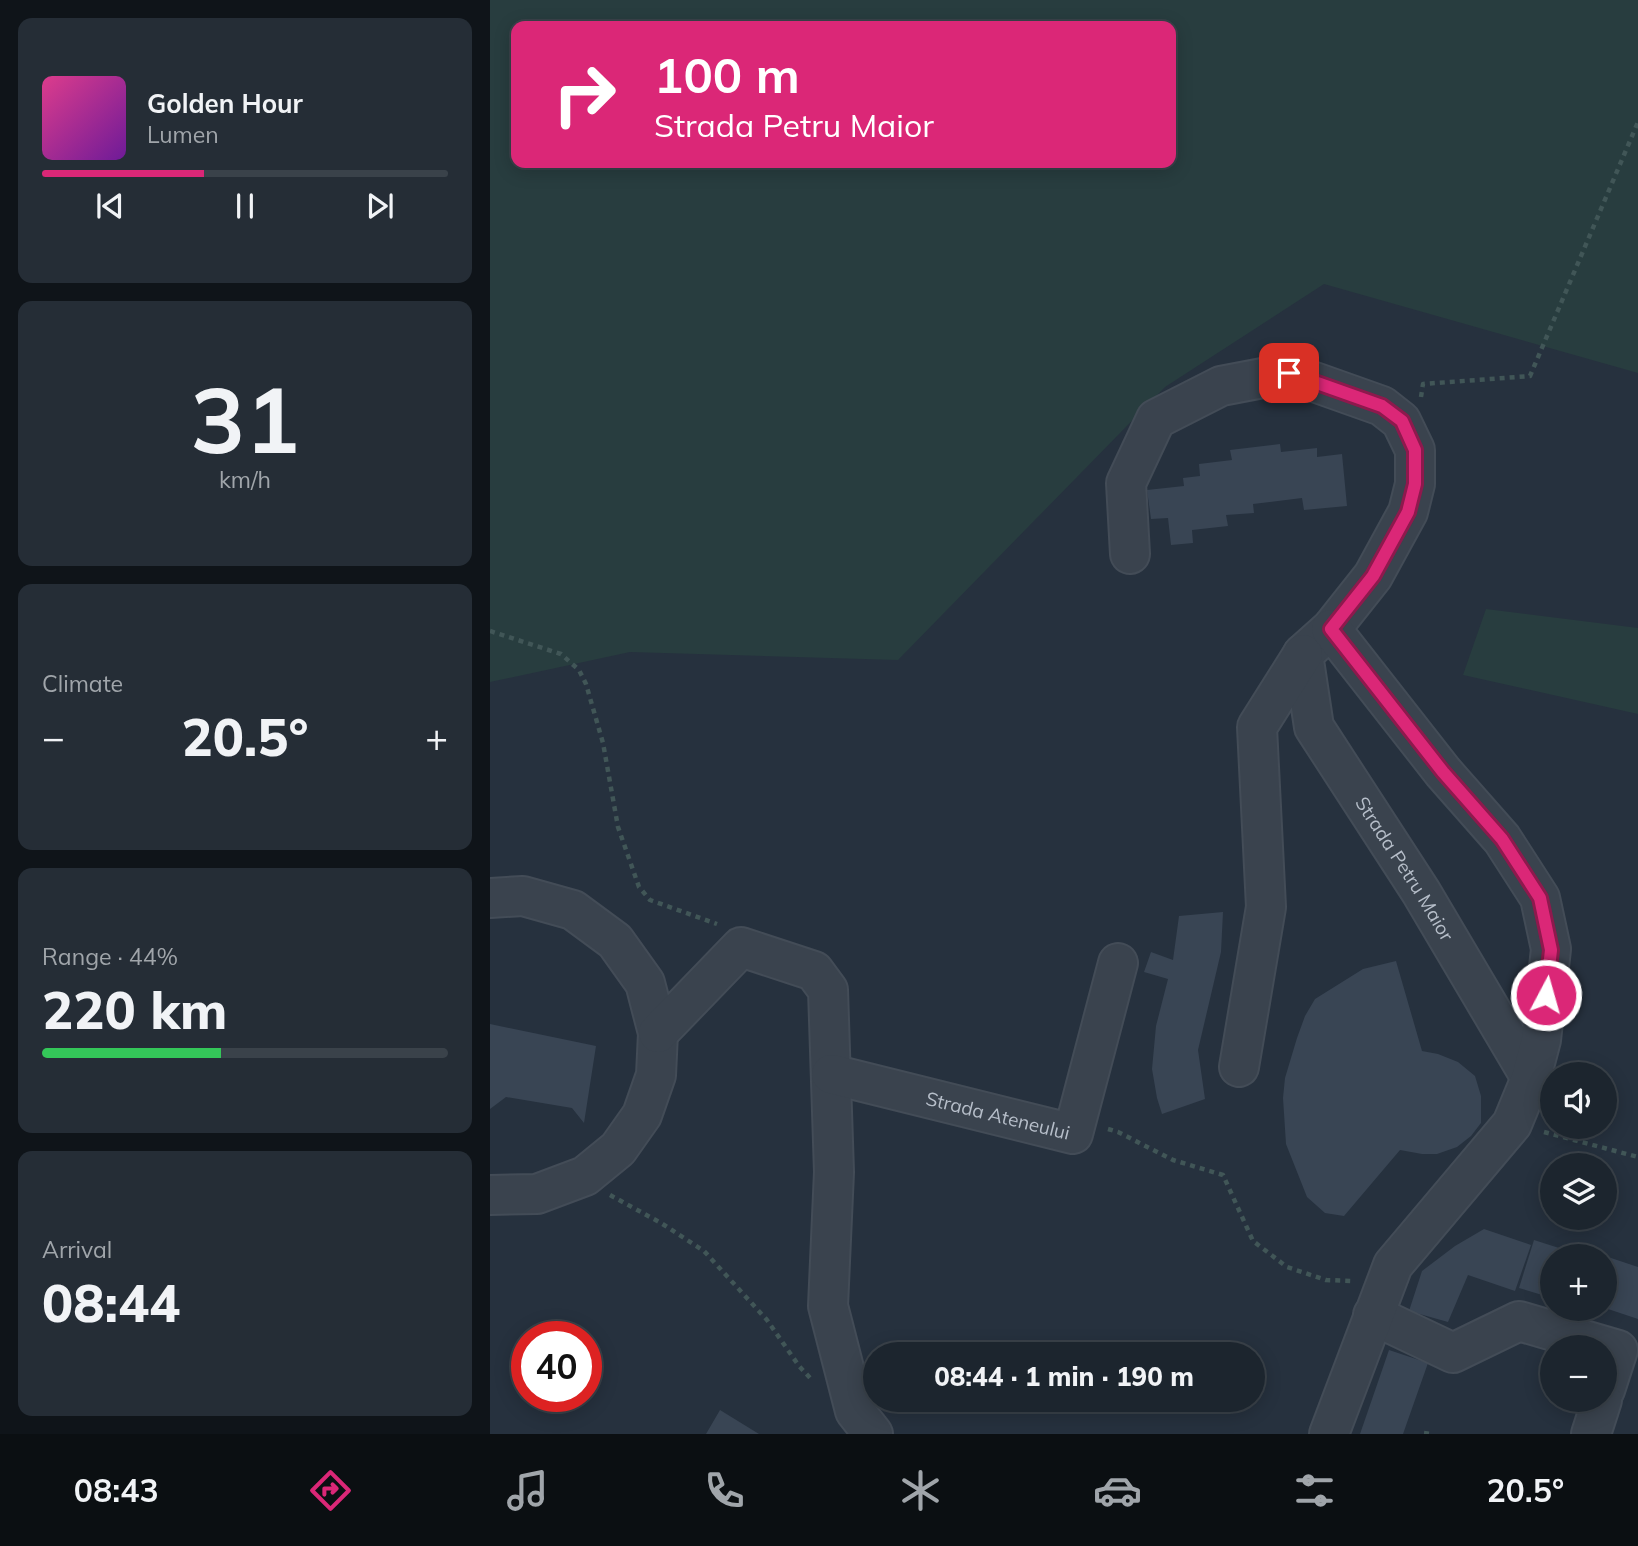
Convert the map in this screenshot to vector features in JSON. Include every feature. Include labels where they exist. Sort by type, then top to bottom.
[{"type":"street","points":[[1130,554],[1126,483],[1156,419],[1222,386],[1289,373],[1382,406],[1402,421],[1415,450],[1415,484],[1408,512],[1373,576],[1331,629],[1303,654],[1257,727],[1266,907],[1239,1067]]},
{"type":"street","points":[[1329,1434],[1393,1265],[1512,1124],[1531,1078],[1541,1040],[1551,950],[1540,898],[1502,839],[1443,772],[1331,629]]},
{"type":"street","name":"Strada Petru Maior","points":[[1303,654],[1314,727],[1421,892],[1531,1078]]},
{"type":"street","points":[[490,898],[523,895],[573,910],[615,941],[645,983],[658,1033],[656,1075],[642,1115],[618,1149],[585,1175],[537,1194],[490,1195]]},
{"type":"street","points":[[658,1033],[741,947],[814,971],[828,990],[834,1172],[828,1306],[864,1423]]},
{"type":"street","name":"Strada Ateneului","points":[[831,1074],[1073,1134],[1118,963]]},
{"type":"street","points":[[1373,1315],[1453,1353],[1519,1321],[1567,1335]]},
{"type":"street","points":[[1591,1434],[1598,1412]]},
{"type":"path","points":[[1421,397],[1423,384],[1530,376],[1638,122]]},
{"type":"path","points":[[490,631],[561,654],[579,670],[586,684],[603,743],[618,827],[639,887],[650,900],[722,925]]},
{"type":"path","points":[[1077,1120],[1118,1132],[1173,1160],[1223,1175],[1253,1241],[1287,1267],[1326,1280],[1357,1281]]},
{"type":"path","points":[[1512,1124],[1638,1157]]},
{"type":"path","points":[[585,1175],[615,1198],[704,1251],[767,1320],[799,1366],[825,1395],[864,1423]]},
{"type":"path","points":[[1424,1433],[1432,1434]]},
{"type":"green space","points":[[490,0],[1638,0],[1638,373],[1324,284],[1165,387],[898,660],[630,652],[490,682]]},
{"type":"green space","points":[[1486,609],[1638,628],[1638,714],[1463,675]]},
{"type":"building","points":[[1280,444],[1281,452],[1317,448],[1317,457],[1342,454],[1347,506],[1304,510],[1302,498],[1253,504],[1254,513],[1226,515],[1228,526],[1192,530],[1193,543],[1171,545],[1168,518],[1151,519],[1147,490],[1184,486],[1183,478],[1200,476],[1199,464],[1232,460],[1230,450]]},
{"type":"building","points":[[1223,912],[1221,952],[1198,1050],[1205,1099],[1162,1114],[1152,1069],[1156,1026],[1168,979],[1144,972],[1151,952],[1173,960],[1179,916]]},
{"type":"building","points":[[1396,961],[1422,1051],[1458,1062],[1475,1076],[1481,1096],[1481,1123],[1471,1136],[1457,1147],[1437,1154],[1400,1150],[1344,1216],[1325,1213],[1307,1197],[1286,1144],[1283,1098],[1285,1078],[1305,1016],[1315,999],[1363,969]]},
{"type":"building","points":[[490,1024],[596,1046],[584,1123],[572,1108],[506,1097],[490,1109]]},
{"type":"building","points":[[1484,1229],[1531,1245],[1515,1291],[1468,1275],[1448,1322],[1409,1311],[1422,1271],[1455,1246]]},
{"type":"building","points":[[1534,1240],[1546,1244],[1540,1244],[1540,1294],[1519,1288]]},
{"type":"building","points":[[1617,1260],[1638,1267],[1638,1319],[1617,1312]]},
{"type":"building","points":[[1389,1350],[1428,1363],[1403,1434],[1360,1434]]},
{"type":"building","points":[[720,1410],[759,1434],[706,1434]]},
{"type":"route","points":[[1289,373],[1382,406],[1402,421],[1415,450],[1415,484],[1408,512],[1373,576],[1331,629],[1443,772],[1502,839],[1540,898],[1551,950],[1546,995]]}]
